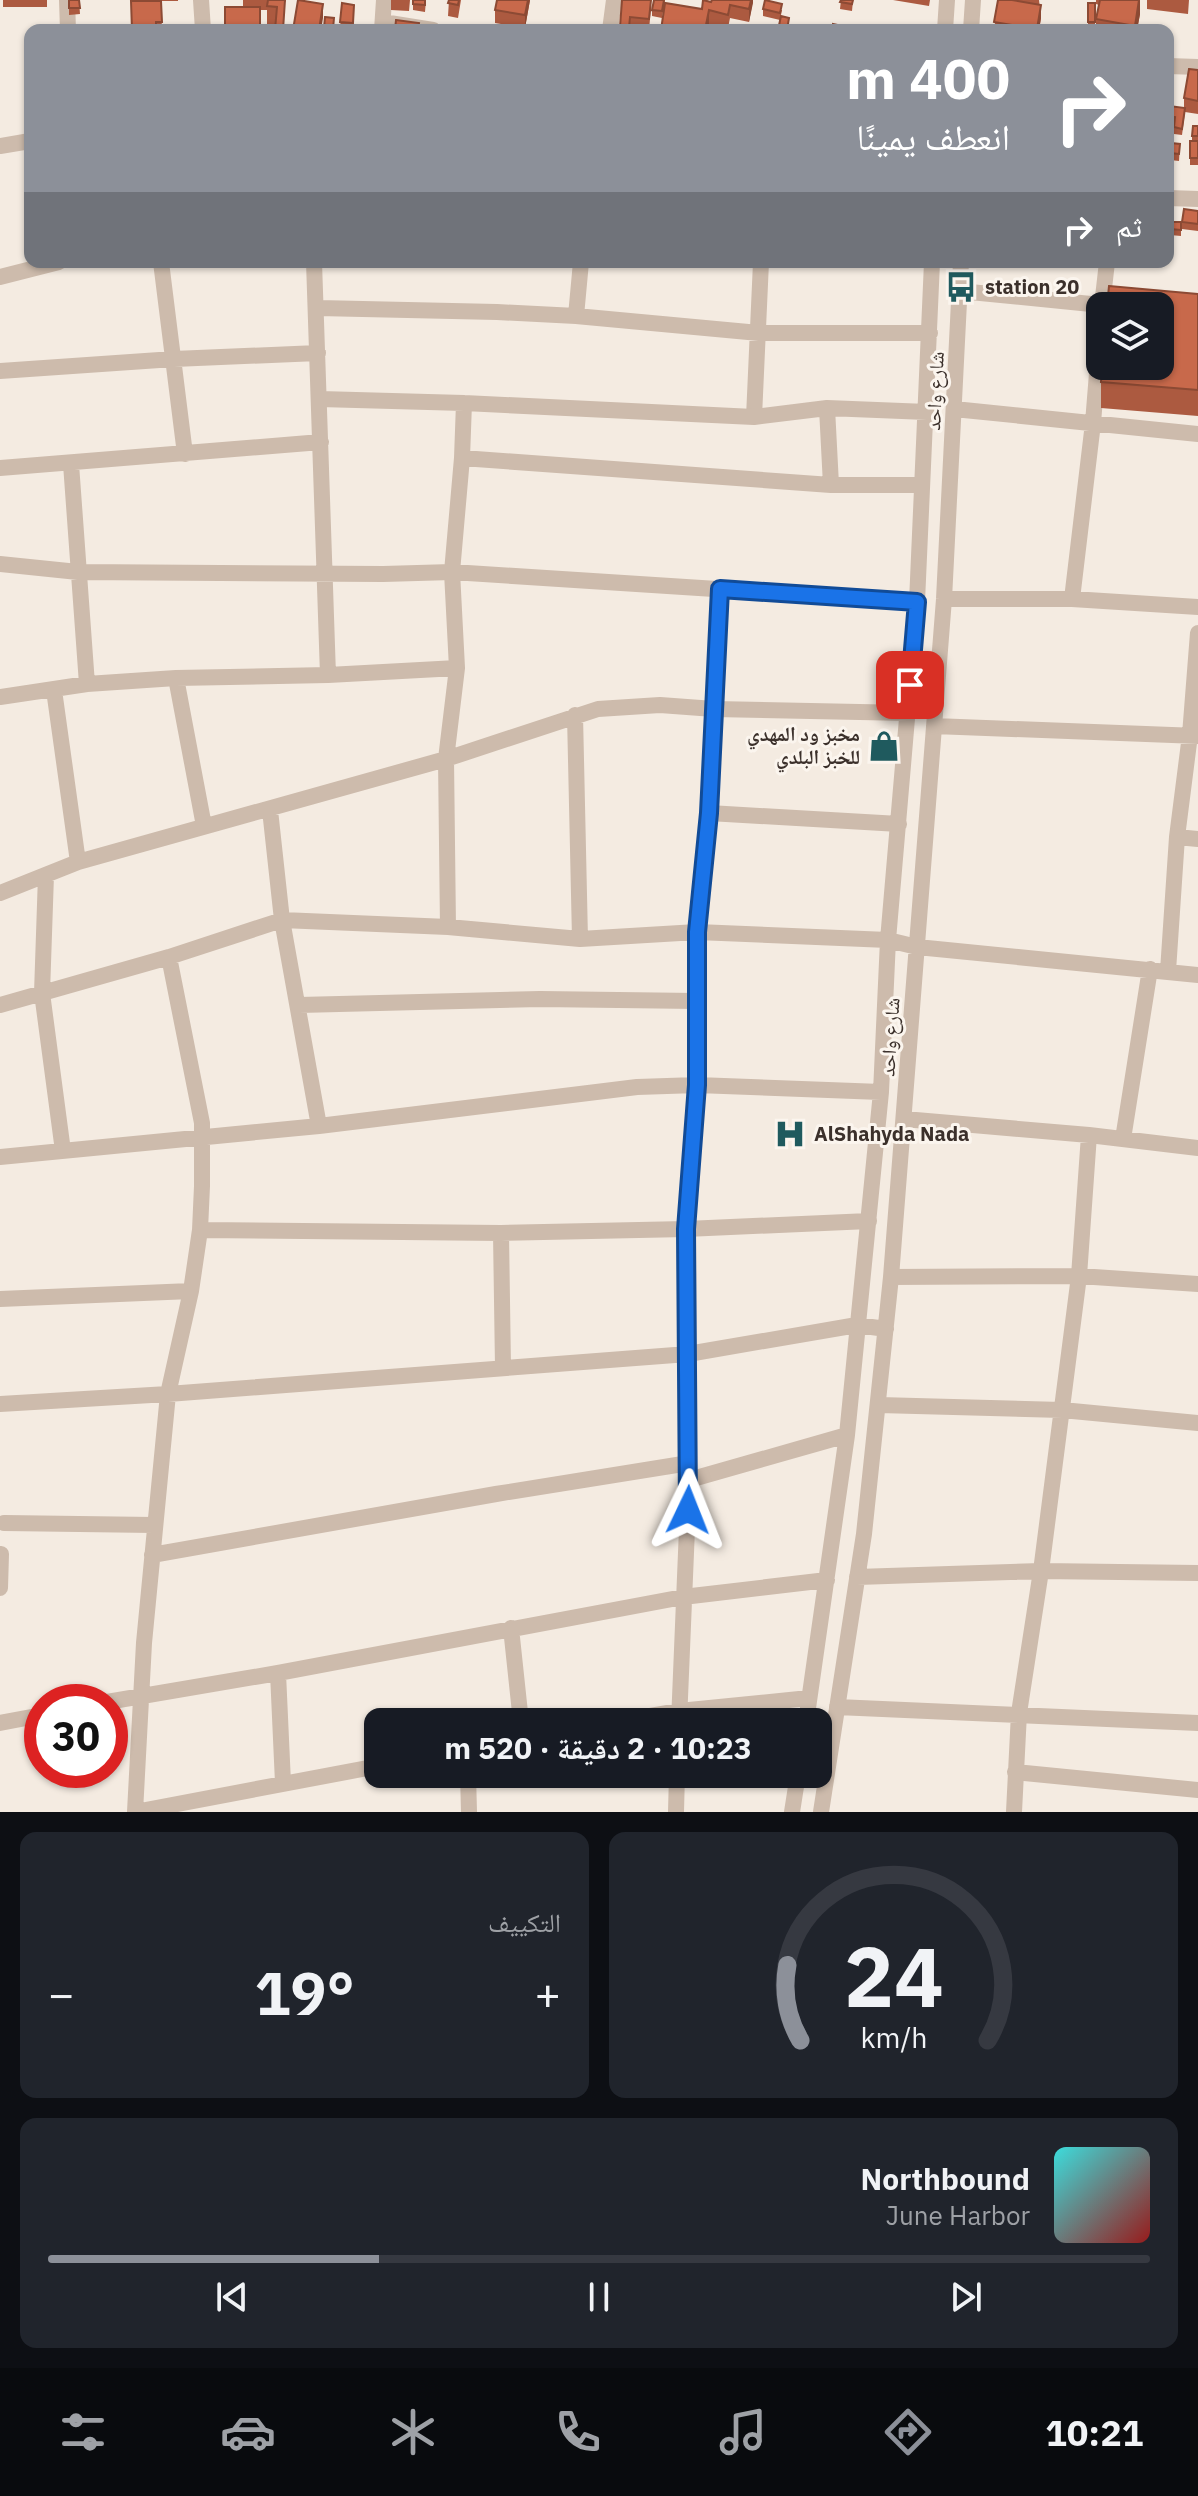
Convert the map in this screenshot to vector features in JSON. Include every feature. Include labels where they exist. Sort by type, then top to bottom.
[{"type":"street","points":[[67,0],[68,24]]},
{"type":"street","points":[[201,0],[203,24]]},
{"type":"street","points":[[382,24],[384,0]]},
{"type":"street","points":[[611,24],[614,0]]},
{"type":"street","points":[[945,24],[947,0]]},
{"type":"street","points":[[971,24],[973,0]]},
{"type":"street","points":[[1174,66],[1198,67]]},
{"type":"street","points":[[0,146],[24,142]]},
{"type":"street","points":[[1174,198],[1198,199]]},
{"type":"street","points":[[0,277],[35,268]]},
{"type":"street","points":[[162,268],[185,454]]},
{"type":"street","points":[[315,268],[328,675]]},
{"type":"street","points":[[576,316],[580,268]]},
{"type":"street","points":[[754,417],[761,268]]},
{"type":"street","name":"شارع واحد","points":[[808,1708],[847,1435],[881,1092],[888,940],[917,602],[932,268]]},
{"type":"street","name":"شارع واحد","points":[[821,1812],[857,1577],[879,1405],[891,1277],[944,599],[961,268]]},
{"type":"street","points":[[1104,292],[1106,268]]},
{"type":"street","points":[[960,291],[1086,304]]},
{"type":"street","points":[[318,308],[576,316],[759,333],[930,333]]},
{"type":"street","points":[[0,371],[318,353]]},
{"type":"street","points":[[1072,599],[1096,380]]},
{"type":"street","points":[[320,399],[754,417],[827,408],[927,412]]},
{"type":"street","points":[[448,927],[446,759],[457,668],[452,572],[464,403]]},
{"type":"street","points":[[827,408],[831,485]]},
{"type":"street","points":[[954,409],[1198,434]]},
{"type":"street","points":[[0,468],[321,442]]},
{"type":"street","points":[[462,458],[831,485],[922,485]]},
{"type":"street","points":[[71,464],[87,684]]},
{"type":"street","points":[[0,564],[78,572],[452,572],[917,602]]},
{"type":"street","points":[[679,1708],[689,1480],[686,1229],[697,1085],[697,932],[709,813],[720,589]]},
{"type":"street","points":[[944,599],[1072,599],[1198,607]]},
{"type":"street","points":[[1168,971],[1177,837],[1194,735],[1198,633]]},
{"type":"street","points":[[0,697],[87,684],[176,678],[328,675],[457,668]]},
{"type":"street","points":[[176,678],[204,826]]},
{"type":"street","points":[[54,690],[78,862]]},
{"type":"street","points":[[0,893],[78,862],[446,759],[598,709],[660,705],[908,713]]},
{"type":"street","points":[[575,715],[580,939]]},
{"type":"street","points":[[934,726],[1194,735]]},
{"type":"street","points":[[270,810],[282,920],[319,1126]]},
{"type":"street","points":[[709,813],[899,824]]},
{"type":"street","points":[[1177,837],[1198,839]]},
{"type":"street","points":[[46,875],[42,993],[63,1151]]},
{"type":"street","points":[[0,1005],[169,957],[282,920],[448,927],[580,939],[697,932],[888,940],[917,947],[1198,975]]},
{"type":"street","points":[[169,957],[204,1137],[200,1230],[191,1291],[168,1394],[154,1525],[135,1812],[364,1769]]},
{"type":"street","points":[[1123,1139],[1150,969]]},
{"type":"street","points":[[299,1005],[540,999],[696,1001]]},
{"type":"street","points":[[0,1157],[319,1126],[637,1087],[697,1085],[881,1092]]},
{"type":"street","points":[[904,1119],[1198,1148]]},
{"type":"street","points":[[1014,1812],[1019,1713],[1041,1571],[1079,1276],[1089,1135]]},
{"type":"street","points":[[200,1230],[501,1233],[869,1221]]},
{"type":"street","points":[[501,1233],[503,1368]]},
{"type":"street","points":[[891,1277],[1079,1276],[1198,1284]]},
{"type":"street","points":[[0,1299],[191,1291]]},
{"type":"street","points":[[0,1404],[688,1354],[857,1325],[886,1329]]},
{"type":"street","points":[[879,1405],[1062,1410],[1198,1423]]},
{"type":"street","points":[[689,1480],[847,1435]]},
{"type":"street","points":[[152,1555],[689,1463]]},
{"type":"street","points":[[4,1523],[154,1525]]},
{"type":"street","points":[[0,1588],[1,1554]]},
{"type":"street","points":[[857,1577],[1041,1571],[1198,1573]]},
{"type":"street","points":[[128,1698],[683,1597],[827,1580]]},
{"type":"street","points":[[511,1628],[520,1708]]},
{"type":"street","points":[[278,1673],[283,1783]]},
{"type":"street","points":[[737,1708],[809,1698]]},
{"type":"street","points":[[837,1707],[1198,1723]]},
{"type":"street","points":[[0,1723],[24,1718]]},
{"type":"street","points":[[1015,1772],[1198,1790]]},
{"type":"street","points":[[468,1788],[469,1812]]},
{"type":"street","points":[[676,1812],[677,1788]]},
{"type":"street","points":[[792,1812],[796,1788]]},
{"type":"building","points":[[69,0],[79,0],[80,8],[69,8]]},
{"type":"building","points":[[268,0],[285,0],[283,24],[276,24],[277,7],[267,6]]},
{"type":"building","points":[[298,0],[323,4],[320,24],[294,24]]},
{"type":"building","points":[[413,0],[425,0],[425,5],[413,4]]},
{"type":"building","points":[[449,0],[459,0],[458,5],[448,3]]},
{"type":"building","points":[[497,0],[528,0],[525,15],[495,10]]},
{"type":"building","points":[[622,0],[651,0],[649,19],[630,17],[629,24],[620,24]]},
{"type":"building","points":[[654,0],[664,0],[662,11],[652,10]]},
{"type":"building","points":[[703,0],[751,0],[749,9],[730,5],[728,15],[709,10],[706,24],[662,24],[665,3],[702,9]]},
{"type":"building","points":[[765,0],[782,4],[780,13],[763,9]]},
{"type":"building","points":[[998,0],[1041,5],[1038,24],[994,22]]},
{"type":"building","points":[[1100,0],[1139,0],[1135,24],[1096,19]]},
{"type":"building","points":[[131,1],[161,1],[162,22],[132,24]]},
{"type":"building","points":[[342,3],[354,5],[353,23],[340,22]]},
{"type":"building","points":[[1088,3],[1095,3],[1095,22],[1088,22]]},
{"type":"building","points":[[225,7],[260,7],[260,24],[225,24]]},
{"type":"building","points":[[781,16],[789,18],[788,24],[779,24]]},
{"type":"building","points":[[325,17],[334,18],[333,24],[324,24]]},
{"type":"building","points":[[396,20],[419,23],[419,24],[396,24]]},
{"type":"building","points":[[1189,69],[1198,70],[1198,101],[1184,98]]},
{"type":"building","points":[[1174,107],[1185,108],[1182,129],[1174,127]]},
{"type":"building","points":[[1193,126],[1198,126],[1198,136],[1192,136]]},
{"type":"building","points":[[1190,141],[1198,141],[1198,158],[1190,158]]},
{"type":"building","points":[[1174,143],[1180,144],[1179,154],[1174,153]]},
{"type":"building","points":[[1184,209],[1198,211],[1198,224],[1182,222]]},
{"type":"building","points":[[1174,222],[1181,222],[1181,230],[1174,229]]},
{"type":"building","points":[[1109,286],[1198,294],[1198,390],[1101,382],[1174,380],[1174,292],[1108,292]]},
{"type":"place","name":"station 20","points":[[961,287]]},
{"type":"place","name":"مخبز ود المهدي للخبز البلدي","points":[[884,746]]},
{"type":"place","name":"AlShahyda Nada","points":[[790,1134]]},
{"type":"route","points":[[688,1510],[686,1229],[697,1085],[697,932],[709,813],[720,589],[917,602],[910,685]]}]
